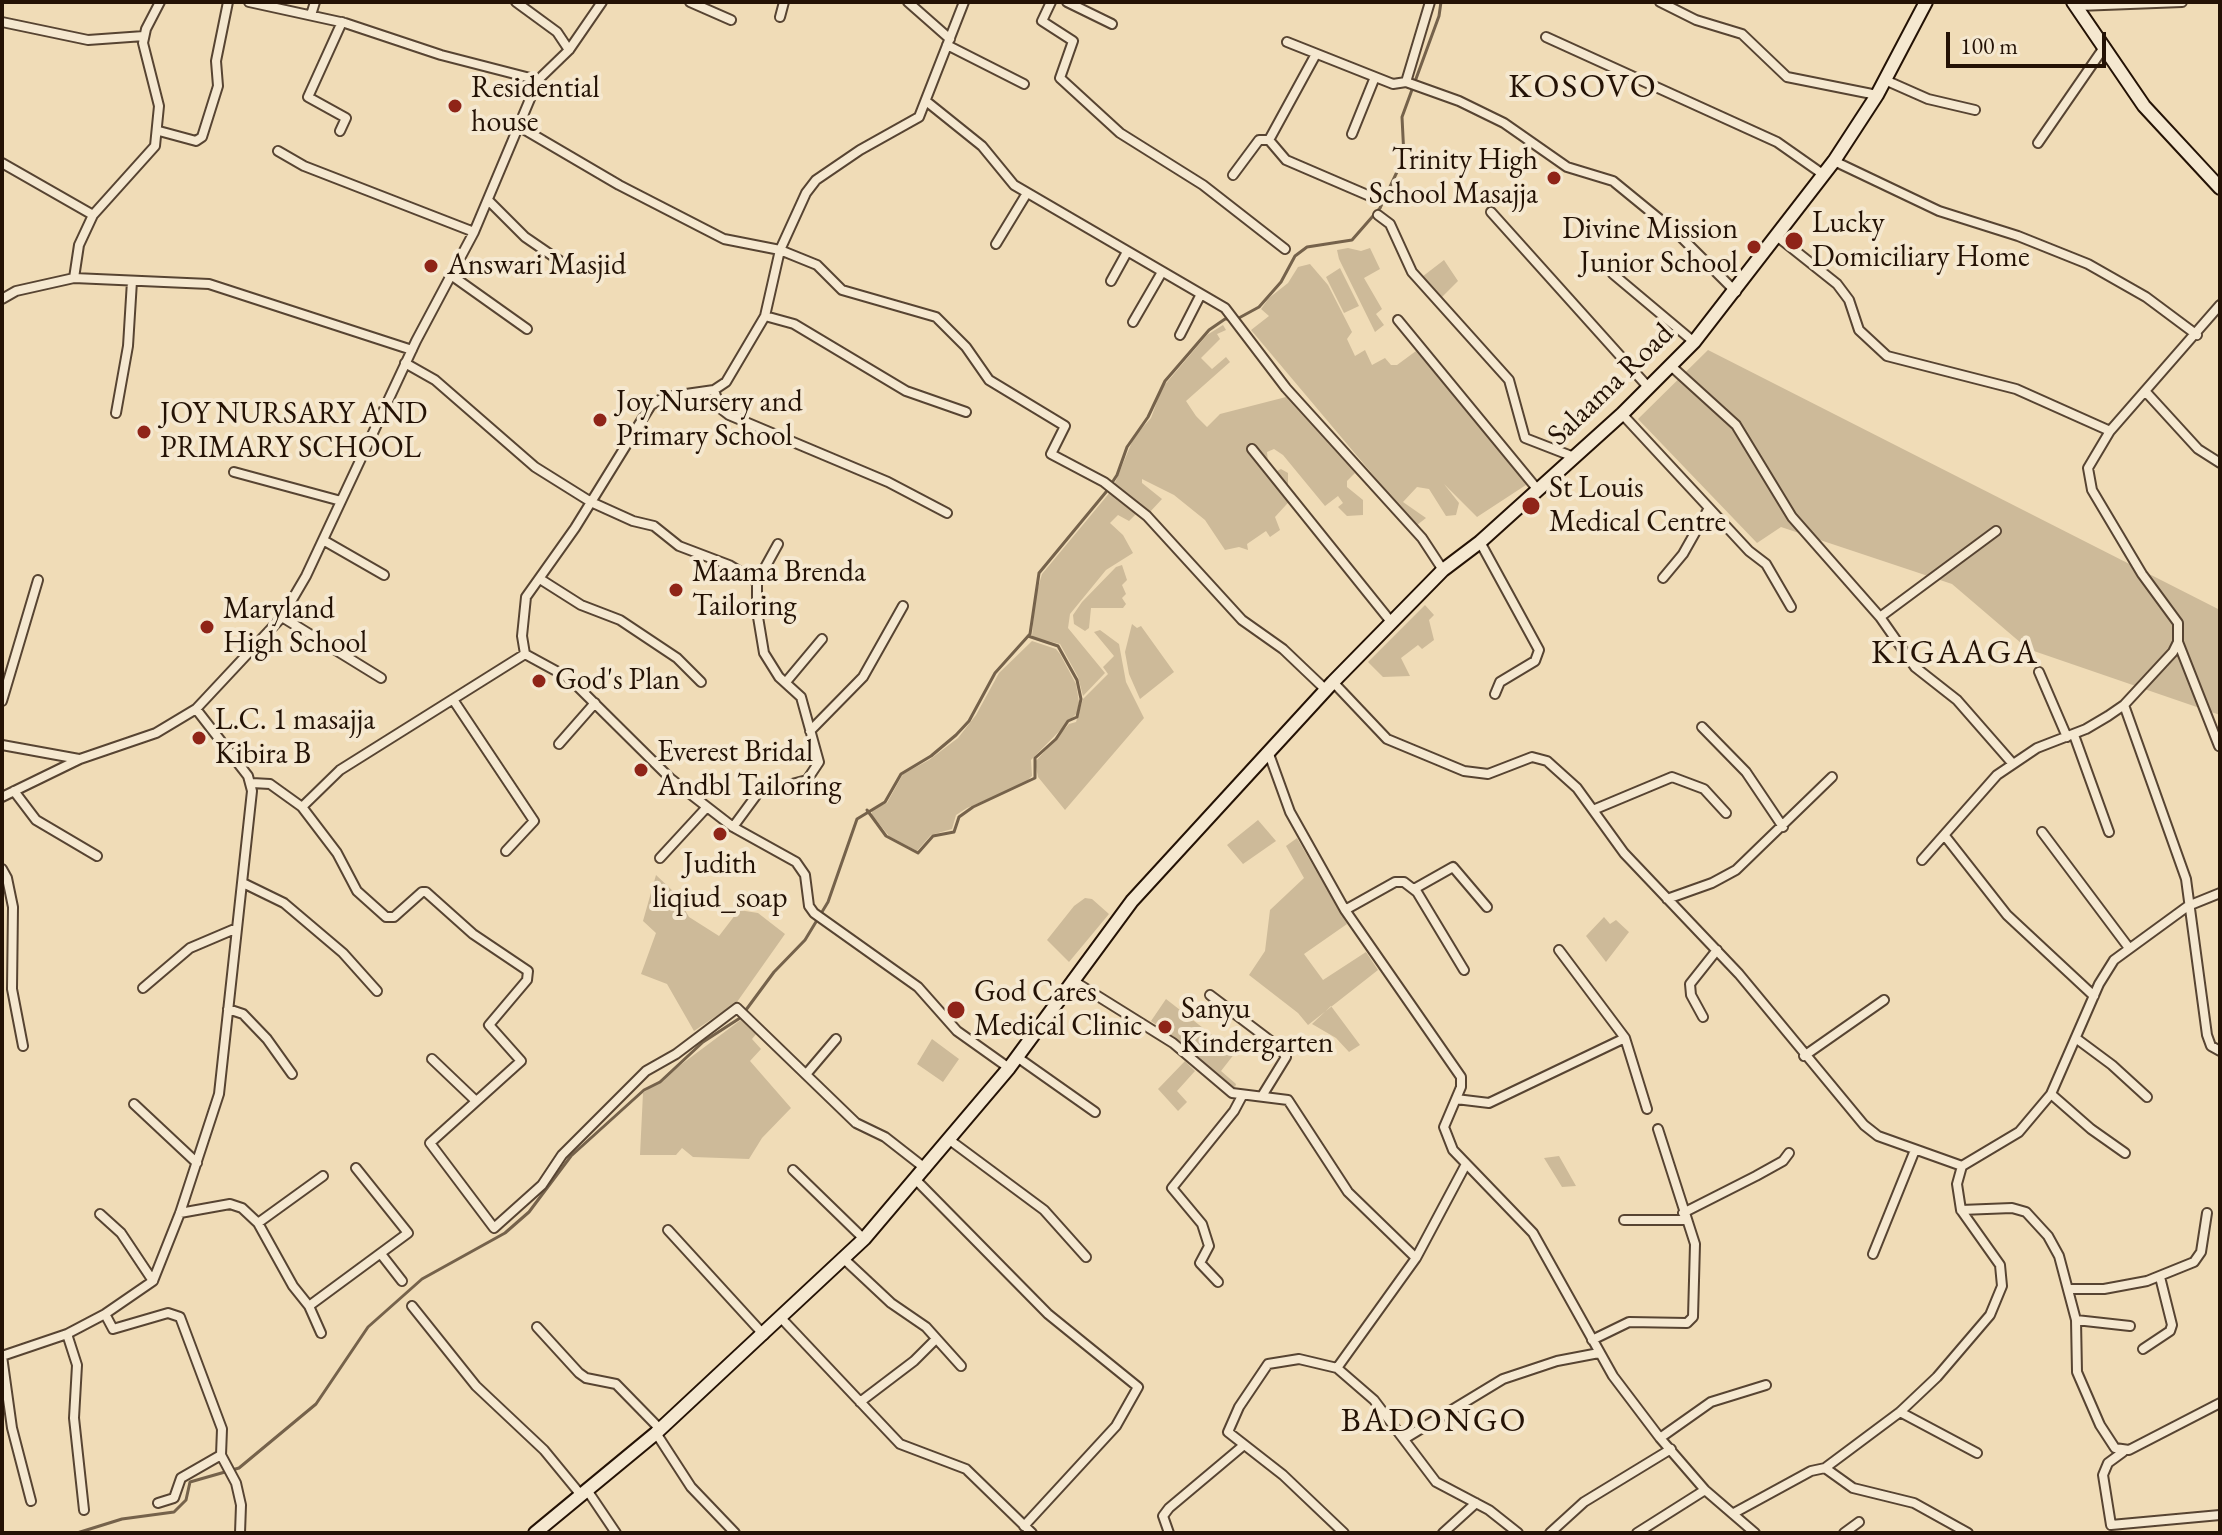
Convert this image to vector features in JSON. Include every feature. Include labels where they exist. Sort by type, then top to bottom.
[{"type":"main road","name":"Salaama Road","points":[[535,1533],[658,1431],[764,1336],[864,1239],[951,1141],[1132,901],[1330,686],[1443,570],[1480,542],[1622,414],[1694,342],[1736,292],[1834,161],[1877,95],[1926,2]]},
{"type":"main road","points":[[2075,4],[2144,106],[2220,188]]},
{"type":"street","points":[[74,278],[79,245],[93,215],[150,154],[159,131],[159,106],[145,59],[144,36],[160,2]]},
{"type":"street","points":[[159,131],[196,141],[202,137],[218,86],[216,61],[228,2]]},
{"type":"street","points":[[249,2],[342,22],[441,55],[538,80]]},
{"type":"street","points":[[311,15],[315,2]]},
{"type":"street","points":[[516,2],[557,32],[569,50]]},
{"type":"street","points":[[2,797],[80,759],[133,743],[196,709],[282,617],[323,540],[405,363],[489,201],[538,80],[569,50],[602,2]]},
{"type":"street","points":[[690,2],[731,20]]},
{"type":"street","points":[[780,17],[784,2]]},
{"type":"street","points":[[908,2],[948,42],[1024,84]]},
{"type":"street","points":[[525,654],[522,613],[526,597],[591,502],[651,405],[665,397],[714,390],[726,382],[765,316],[780,250],[797,209],[816,180],[860,150],[912,124],[926,101],[964,2]]},
{"type":"street","points":[[1051,2],[1042,21],[1073,41],[1060,78],[1120,133],[1203,185],[1285,249]]},
{"type":"street","points":[[1067,2],[1112,24]]},
{"type":"street","points":[[1409,83],[1430,2]]},
{"type":"street","points":[[1660,2],[1679,6],[1696,20],[1742,34],[1787,77],[1877,95]]},
{"type":"street","points":[[2075,4],[2182,2]]},
{"type":"street","points":[[2,22],[88,40],[144,36]]},
{"type":"street","points":[[340,131],[346,118],[308,97],[342,22]]},
{"type":"street","points":[[1546,37],[1777,142],[1824,175]]},
{"type":"street","points":[[1287,42],[1393,84],[1409,83],[1459,101],[1504,123],[1576,172],[1613,181],[1679,235],[1736,292]]},
{"type":"street","points":[[2038,143],[2105,46]]},
{"type":"street","points":[[1269,140],[1316,54]]},
{"type":"street","points":[[1352,134],[1375,77]]},
{"type":"street","points":[[1885,80],[1928,99],[1975,110]]},
{"type":"street","points":[[926,101],[965,130],[1014,185],[1225,308],[1286,388],[1422,538],[1443,570]]},
{"type":"street","points":[[520,127],[619,185],[724,239],[780,250],[817,265],[842,290],[936,317],[966,347],[989,380],[1065,426],[1051,454],[1104,482],[1156,524],[1242,620],[1330,686],[1387,739],[1475,774],[1499,771],[1539,757],[1577,788],[1624,853],[1717,950],[1804,1056],[1871,1131],[1962,1166]]},
{"type":"street","points":[[1233,175],[1259,140],[1269,140],[1286,160],[1372,197]]},
{"type":"street","points":[[278,151],[304,166],[474,232]]},
{"type":"street","points":[[1834,161],[1939,211],[2018,236],[2088,264],[2146,297],[2197,335]]},
{"type":"street","points":[[2,163],[93,215]]},
{"type":"street","points":[[996,244],[1027,193]]},
{"type":"street","points":[[489,201],[525,237],[560,261]]},
{"type":"street","points":[[1491,212],[1531,252],[1649,388]]},
{"type":"street","points":[[1378,215],[1390,224],[1412,272],[1509,380],[1525,438],[1574,457]]},
{"type":"street","points":[[1778,237],[1837,284],[1849,300],[1859,330],[1887,356],[2016,389],[2110,431]]},
{"type":"street","points":[[1111,281],[1127,252]]},
{"type":"street","points":[[1133,322],[1162,272]]},
{"type":"street","points":[[1613,274],[1694,342]]},
{"type":"street","points":[[451,275],[527,329]]},
{"type":"street","points":[[2,299],[16,291],[74,278],[226,288],[412,350]]},
{"type":"street","points":[[116,413],[128,346],[132,281]]},
{"type":"street","points":[[1180,335],[1201,294]]},
{"type":"street","points":[[2219,309],[2110,431],[2091,459],[2088,483],[2142,574],[2178,623],[2178,642],[2219,746]]},
{"type":"street","points":[[765,316],[794,324],[917,396],[966,412]]},
{"type":"street","points":[[1398,320],[1538,490]]},
{"type":"street","points":[[405,363],[446,389],[525,460],[591,502],[633,521],[654,526],[679,546],[729,565],[757,582]]},
{"type":"street","points":[[1671,366],[1736,425],[1792,517],[1880,617],[1919,673],[1957,700],[2013,764]]},
{"type":"street","points":[[714,390],[720,408],[729,415],[888,482],[947,513]]},
{"type":"street","points":[[2145,391],[2198,449],[2220,463]]},
{"type":"street","points":[[1622,414],[1766,564],[1791,607]]},
{"type":"street","points":[[1252,449],[1392,623]]},
{"type":"street","points":[[234,472],[341,501]]},
{"type":"street","points":[[1663,578],[1683,554],[1709,508]]},
{"type":"street","points":[[1880,617],[1996,531]]},
{"type":"street","points":[[323,540],[384,575]]},
{"type":"street","points":[[1480,542],[1539,650],[1535,661],[1504,678],[1495,694]]},
{"type":"street","points":[[733,827],[758,793],[807,780],[815,772],[820,759],[801,697],[775,673],[764,653],[757,611],[757,582],[778,544]]},
{"type":"street","points":[[540,579],[581,605],[630,626],[677,658],[701,682]]},
{"type":"street","points":[[2,701],[38,580]]},
{"type":"street","points":[[810,731],[863,677],[903,606]]},
{"type":"street","points":[[282,617],[381,678]]},
{"type":"street","points":[[786,682],[822,639]]},
{"type":"street","points":[[1922,860],[1997,775],[2037,748],[2070,736],[2124,705],[2173,652],[2178,642]]},
{"type":"street","points":[[302,807],[340,770],[525,654]]},
{"type":"street","points":[[525,654],[569,678],[671,779],[733,827],[796,862],[805,875],[809,906],[818,916],[918,987],[957,1031],[1095,1112]]},
{"type":"street","points":[[2039,672],[2070,736],[2109,832]]},
{"type":"street","points":[[454,701],[534,821],[506,851]]},
{"type":"street","points":[[559,744],[595,703]]},
{"type":"street","points":[[2124,705],[2180,858],[2207,1035],[2211,1046],[2220,1051]]},
{"type":"street","points":[[31,1501],[12,1428],[2,1356],[67,1334],[105,1314],[153,1281],[180,1213],[219,1094],[252,783],[196,709]]},
{"type":"street","points":[[1702,727],[1746,772],[1783,827]]},
{"type":"street","points":[[2,745],[80,759]]},
{"type":"street","points":[[1269,754],[1290,812],[1345,910],[1461,1077],[1444,1127],[1445,1136],[1465,1166],[1533,1233],[1599,1353],[1660,1438],[1705,1490],[1755,1533]]},
{"type":"street","points":[[1593,810],[1672,777],[1704,789],[1726,813]]},
{"type":"street","points":[[1667,899],[1725,877],[1783,827],[1832,777]]},
{"type":"street","points":[[252,783],[270,784],[302,807],[337,853],[357,891],[386,917],[394,917],[422,892],[426,892],[473,934],[528,971],[527,980],[489,1025],[521,1061],[431,1139],[431,1147],[494,1228],[542,1185],[562,1155],[646,1071],[676,1054],[734,1008],[745,1012],[856,1123],[885,1137],[926,1170]]},
{"type":"street","points":[[14,791],[31,814],[47,828],[97,856]]},
{"type":"street","points":[[660,858],[707,807]]},
{"type":"street","points":[[2042,832],[2129,948]]},
{"type":"street","points":[[1945,836],[2007,915],[2094,996]]},
{"type":"street","points":[[1414,889],[1453,867],[1487,907]]},
{"type":"street","points":[[2,869],[13,907],[12,989],[23,1046]]},
{"type":"street","points":[[1345,910],[1395,882],[1404,882],[1414,889],[1464,970]]},
{"type":"street","points":[[243,883],[284,903],[343,953],[377,991]]},
{"type":"street","points":[[1734,1513],[1811,1471],[1825,1468],[1900,1412],[1957,1355],[1990,1315],[2000,1295],[2000,1265],[1961,1210],[1957,1184],[1962,1166],[2019,1132],[2051,1094],[2109,967],[2129,948],[2188,906],[2220,893]]},
{"type":"street","points":[[143,988],[190,948],[237,928]]},
{"type":"street","points":[[1559,950],[1625,1038],[1647,1109]]},
{"type":"street","points":[[1703,1017],[1691,995],[1690,984],[1717,950]]},
{"type":"street","points":[[1071,980],[1173,1043],[1229,1091],[1242,1096],[1283,1097],[1292,1104],[1348,1192],[1416,1258]]},
{"type":"street","points":[[1210,995],[1280,1048],[1286,1057],[1262,1096]]},
{"type":"street","points":[[1804,1056],[1884,1000]]},
{"type":"street","points":[[228,1009],[243,1014],[267,1039],[292,1074]]},
{"type":"street","points":[[1456,1099],[1482,1103],[1496,1101],[1625,1038]]},
{"type":"street","points":[[808,1072],[836,1039]]},
{"type":"street","points":[[2077,1039],[2147,1097]]},
{"type":"street","points":[[432,1059],[476,1101]]},
{"type":"street","points":[[2051,1094],[2091,1129],[2125,1153]]},
{"type":"street","points":[[1218,1282],[1200,1263],[1209,1246],[1202,1224],[1172,1188],[1216,1136],[1242,1096]]},
{"type":"street","points":[[134,1104],[197,1163]]},
{"type":"street","points":[[1592,1340],[1629,1322],[1691,1321],[1695,1244],[1658,1129]]},
{"type":"street","points":[[951,1141],[1033,1201],[1086,1257]]},
{"type":"street","points":[[1873,1254],[1915,1150]]},
{"type":"street","points":[[1624,1220],[1684,1217],[1783,1161],[1789,1153]]},
{"type":"street","points":[[1337,1368],[1416,1258],[1465,1166]]},
{"type":"street","points":[[309,1306],[408,1233],[356,1168]]},
{"type":"street","points":[[793,1170],[864,1239]]},
{"type":"street","points":[[258,1223],[323,1176]]},
{"type":"street","points":[[917,1181],[1048,1314],[1138,1387],[1116,1426],[1024,1526]]},
{"type":"street","points":[[180,1213],[234,1205],[242,1208],[258,1223],[293,1286],[309,1306],[321,1333]]},
{"type":"street","points":[[1961,1210],[2012,1208],[2026,1212],[2048,1236],[2059,1256],[2076,1320],[2077,1372],[2110,1443],[2123,1452]]},
{"type":"street","points":[[2068,1289],[2104,1289],[2160,1277],[2198,1259],[2207,1213]]},
{"type":"street","points":[[100,1214],[121,1233],[153,1281]]},
{"type":"street","points":[[668,1230],[764,1336]]},
{"type":"street","points":[[381,1254],[402,1281]]},
{"type":"street","points":[[844,1259],[891,1303],[926,1327],[961,1366]]},
{"type":"street","points":[[2143,1349],[2170,1331],[2172,1325],[2160,1277]]},
{"type":"street","points":[[412,1306],[476,1386],[544,1450],[584,1492],[616,1533]]},
{"type":"street","points":[[105,1314],[113,1329],[168,1313],[180,1317],[222,1429],[221,1455],[231,1472],[241,1505],[240,1533]]},
{"type":"street","points":[[782,1319],[900,1444],[966,1469],[1032,1533]]},
{"type":"street","points":[[2076,1320],[2130,1326]]},
{"type":"street","points":[[537,1327],[579,1373],[586,1378],[616,1384],[658,1431],[691,1487],[735,1533]]},
{"type":"street","points":[[67,1334],[77,1365],[74,1418],[84,1510]]},
{"type":"street","points":[[860,1402],[914,1361],[936,1339]]},
{"type":"street","points":[[1404,1439],[1503,1379],[1557,1361],[1599,1353]]},
{"type":"street","points":[[1344,1533],[1283,1475],[1231,1437],[1229,1427],[1268,1364],[1299,1359],[1337,1368],[1374,1400],[1442,1488],[1476,1503],[1518,1533]]},
{"type":"street","points":[[1660,1438],[1711,1402],[1766,1385]]},
{"type":"street","points":[[2220,1403],[2123,1452],[2108,1463],[2103,1475],[2111,1525],[2220,1515]]},
{"type":"street","points":[[1900,1412],[1977,1453]]},
{"type":"street","points":[[1169,1533],[1163,1516],[1169,1508],[1244,1445]]},
{"type":"street","points":[[1550,1533],[1578,1506],[1671,1449]]},
{"type":"street","points":[[158,1503],[174,1498],[181,1478],[221,1455]]},
{"type":"street","points":[[1825,1468],[1853,1488],[1914,1503],[1968,1533]]},
{"type":"street","points":[[1637,1533],[1705,1490]]},
{"type":"street","points":[[1443,1533],[1476,1503]]},
{"type":"street","points":[[1844,1533],[1859,1522]]},
{"type":"shaded area","points":[[1348,248],[1361,251],[1370,248],[1380,269],[1364,278],[1382,309],[1376,314],[1384,325],[1375,332],[1339,259],[1337,250]]},
{"type":"shaded area","points":[[1444,260],[1458,281],[1440,299],[1418,280]]},
{"type":"shaded area","points":[[1310,264],[1328,285],[1352,332],[1347,339],[1355,356],[1365,350],[1372,365],[1385,358],[1391,365],[1397,365],[1416,351],[1529,483],[1477,517],[1444,484],[1459,503],[1456,515],[1446,516],[1429,489],[1417,487],[1403,502],[1426,518],[1417,525],[1411,520],[1251,330],[1269,316],[1261,309],[1269,298],[1288,283],[1298,267]]},
{"type":"shaded area","points":[[1340,268],[1359,306],[1344,313],[1326,277]]},
{"type":"shaded area","points":[[1223,325],[1226,330],[1217,334],[1220,339],[1201,358],[1212,369],[1226,357],[1230,362],[1186,401],[1196,416],[1207,427],[1220,414],[1286,397],[1355,473],[1347,481],[1347,487],[1363,500],[1363,515],[1347,516],[1338,507],[1343,503],[1338,496],[1325,506],[1283,455],[1274,449],[1267,452],[1268,462],[1275,472],[1281,469],[1288,473],[1288,487],[1296,494],[1275,517],[1280,530],[1270,537],[1266,531],[1247,544],[1248,550],[1239,547],[1225,550],[1205,520],[1174,495],[1142,479],[1142,483],[1162,499],[1149,513],[1114,485],[1134,437],[1151,418],[1162,388],[1207,335]]},
{"type":"shaded area","points":[[1708,350],[2220,610],[2220,715],[2028,649],[1952,584],[1781,527],[1757,543],[1638,419]]},
{"type":"shaded area","points":[[1111,491],[1136,514],[1129,521],[1118,515],[1110,523],[1123,535],[1133,553],[1106,570],[1070,614],[1068,628],[1105,673],[1083,696],[1078,677],[1060,644],[1032,637],[1035,598],[1042,574]]},
{"type":"shaded area","points":[[1122,565],[1127,580],[1122,585],[1126,594],[1122,598],[1126,604],[1123,608],[1091,608],[1089,628],[1085,631],[1074,624],[1073,615],[1082,602],[1116,567]]},
{"type":"shaded area","points":[[1425,605],[1434,615],[1429,620],[1434,640],[1422,649],[1418,645],[1401,658],[1410,676],[1383,677],[1368,662]]},
{"type":"shaded area","points":[[1132,624],[1137,628],[1141,626],[1174,672],[1140,699],[1129,674],[1125,652]]},
{"type":"shaded area","points":[[1100,630],[1119,644],[1126,682],[1144,718],[1065,810],[1038,777],[1035,762],[1069,724],[1076,722],[1083,699],[1108,674],[1103,667],[1114,656],[1094,632]]},
{"type":"shaded area","points":[[1032,641],[1056,649],[1060,654],[1076,684],[1079,702],[1077,713],[1031,760],[1032,776],[1024,784],[956,815],[952,829],[931,835],[917,851],[889,836],[872,815],[872,809],[887,803],[903,774],[929,760],[958,738],[976,715],[999,673]]},
{"type":"shaded area","points":[[1258,820],[1276,841],[1243,864],[1227,845]]},
{"type":"shaded area","points":[[1297,838],[1347,924],[1304,954],[1323,980],[1366,952],[1378,970],[1308,1025],[1298,1013],[1249,975],[1265,951],[1270,910],[1304,878],[1286,846]]},
{"type":"shaded area","points":[[656,875],[676,894],[689,917],[719,936],[739,910],[758,913],[785,934],[737,1002],[694,1031],[667,984],[641,974],[656,933],[643,921]]},
{"type":"shaded area","points":[[1085,898],[1092,899],[1109,914],[1069,962],[1047,940],[1074,906]]},
{"type":"shaded area","points":[[1604,917],[1610,924],[1616,920],[1629,932],[1606,962],[1586,936]]},
{"type":"shaded area","points":[[1166,999],[1235,1053],[1221,1071],[1236,1084],[1234,1091],[1184,1044],[1151,1021]]},
{"type":"shaded area","points":[[1331,1006],[1360,1045],[1349,1052],[1336,1038],[1312,1024]]},
{"type":"shaded area","points":[[742,1019],[757,1033],[752,1039],[761,1049],[750,1061],[791,1108],[762,1138],[749,1159],[693,1157],[682,1148],[676,1155],[640,1155],[643,1093]]},
{"type":"shaded area","points":[[932,1039],[959,1059],[943,1082],[917,1064]]},
{"type":"shaded area","points":[[1185,1061],[1195,1071],[1177,1091],[1187,1102],[1178,1111],[1158,1089]]},
{"type":"shaded area","points":[[1559,1156],[1576,1186],[1562,1187],[1544,1158]]},
{"type":"waterway","points":[[77,1533],[122,1519],[174,1512],[186,1500],[190,1482],[239,1468],[316,1404],[368,1327],[422,1279],[505,1233],[529,1212],[571,1156],[644,1090],[660,1082],[703,1042],[740,1018],[774,972],[805,940],[828,902],[857,819],[885,802],[901,774],[931,756],[956,735],[969,721],[995,673],[1030,634],[1039,573],[1106,492],[1117,475],[1127,447],[1148,417],[1165,381],[1209,330],[1225,319],[1237,319],[1259,307],[1281,282],[1295,256],[1307,247],[1352,240],[1380,208],[1404,157],[1402,117],[1439,16],[1441,2]]},
{"type":"waterway","points":[[867,810],[886,836],[918,853],[933,836],[954,832],[959,817],[973,807],[1035,778],[1035,758],[1056,739],[1068,721],[1077,717],[1081,699],[1077,680],[1058,646],[1028,636]]},
{"type":"place","name":"Residential house","points":[[455,106]]},
{"type":"place","name":"Trinity High School Masajja","points":[[1554,178]]},
{"type":"place","name":"Lucky Domiciliary Home","points":[[1794,241]]},
{"type":"place","name":"Divine Mission Junior School","points":[[1754,247]]},
{"type":"place","name":"Answari Masjid","points":[[431,266]]},
{"type":"place","name":"Joy Nursery and Primary School","points":[[600,420]]},
{"type":"place","name":"JOY NURSARY AND PRIMARY SCHOOL","points":[[144,432]]},
{"type":"place","name":"St Louis Medical Centre","points":[[1531,506]]},
{"type":"place","name":"Maama Brenda Tailoring","points":[[676,590]]},
{"type":"place","name":"Maryland High School","points":[[207,627]]},
{"type":"place","name":"God's Plan","points":[[539,681]]},
{"type":"place","name":"L.C. 1 masajja Kibira B","points":[[199,738]]},
{"type":"place","name":"Everest Bridal Andbl Tailoring","points":[[641,770]]},
{"type":"place","name":"Judith liqiud_soap","points":[[720,834]]},
{"type":"place","name":"God Cares Medical Clinic","points":[[956,1010]]},
{"type":"place","name":"Sanyu Kindergarten","points":[[1165,1027]]},
{"type":"district","name":"KOSOVO","points":[[1583,88]]},
{"type":"district","name":"KIGAAGA","points":[[1955,654]]},
{"type":"district","name":"BADONGO","points":[[1434,1422]]}]
